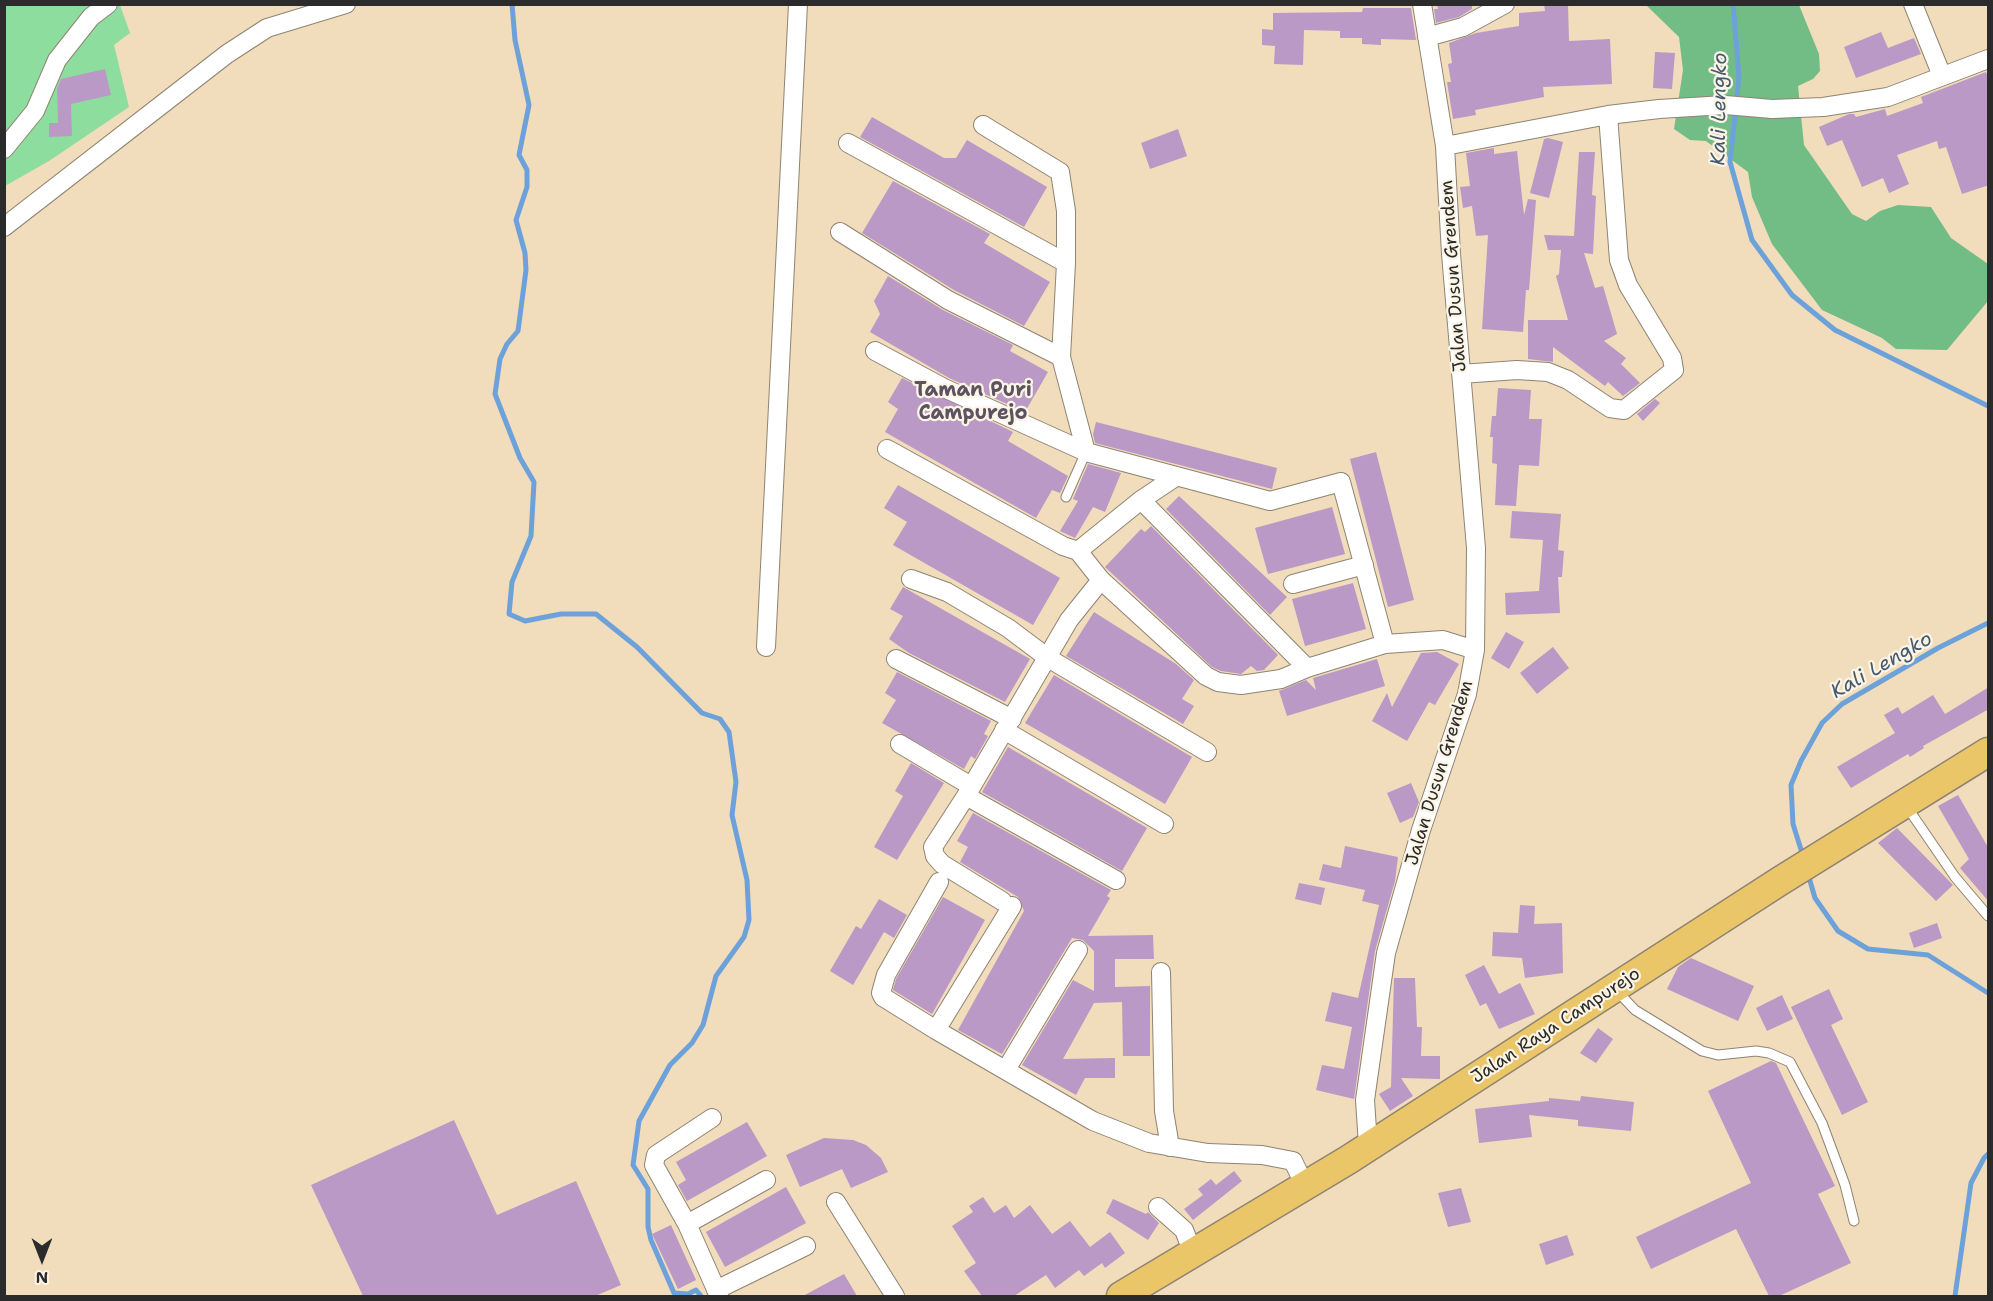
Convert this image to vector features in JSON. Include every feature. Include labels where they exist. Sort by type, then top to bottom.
[{"type":"main road","name":"Jalan Raya Campurejo","points":[[1121,1296],[1368,1146],[1780,881],[1989,752]]},
{"type":"street","points":[[4,149],[34,111],[57,60],[91,17],[108,4]]},
{"type":"street","points":[[4,227],[218,61],[267,28],[346,4]]},
{"type":"street","points":[[766,647],[798,4]]},
{"type":"street","name":"Jalan Dusun Grendem","points":[[1368,1146],[1365,1100],[1386,953],[1420,830],[1467,694],[1475,650],[1476,548],[1445,146],[1422,4]]},
{"type":"street","points":[[1427,37],[1463,27],[1505,4]]},
{"type":"street","points":[[1913,4],[1942,76]]},
{"type":"street","points":[[1445,146],[1608,116],[1725,105],[1750,109],[1823,107],[1888,97],[1989,59]]},
{"type":"street","points":[[1461,374],[1517,370],[1548,372],[1568,380],[1610,408],[1624,410],[1674,370],[1672,358],[1628,285],[1619,260],[1608,116]]},
{"type":"street","points":[[983,125],[1060,172],[1066,211],[1061,357],[1086,453]]},
{"type":"street","points":[[848,143],[1066,263]]},
{"type":"street","points":[[840,232],[948,300],[1061,357]]},
{"type":"street","points":[[875,351],[944,388],[1086,453],[1270,501],[1341,482],[1385,644]]},
{"type":"street","points":[[887,449],[1063,546],[1078,551],[1101,580],[1206,676],[1218,682],[1241,685],[1281,679],[1307,668],[1385,644],[1443,640],[1475,650]]},
{"type":"street","points":[[1078,551],[1141,500],[1177,476]]},
{"type":"street","points":[[1141,500],[1307,668]]},
{"type":"street","points":[[1293,584],[1364,565]]},
{"type":"street","points":[[911,579],[946,592],[1008,628],[1048,658],[1208,752]]},
{"type":"street","points":[[936,1030],[1007,903],[942,864],[934,856],[933,847],[969,791],[1070,620],[1101,580]]},
{"type":"street","points":[[896,659],[1008,724],[1164,824]]},
{"type":"street","points":[[900,744],[969,791],[1116,880]]},
{"type":"street","points":[[939,882],[886,975],[881,993],[883,997],[1093,1120],[1149,1143],[1293,1161],[1305,1185]]},
{"type":"street","points":[[1007,1068],[1078,950]]},
{"type":"street","points":[[1161,972],[1164,1111],[1170,1147]]},
{"type":"street","points":[[712,1118],[656,1155],[654,1159],[655,1170],[687,1224],[718,1293],[806,1246]]},
{"type":"street","points":[[687,1224],[766,1180]]},
{"type":"street","points":[[836,1202],[895,1296]]},
{"type":"street","points":[[1158,1207],[1184,1230],[1193,1253]]},
{"type":"lane","points":[[1066,497],[1086,453]]},
{"type":"lane","points":[[1905,805],[1955,877],[1989,916]]},
{"type":"lane","points":[[1615,987],[1635,1010],[1702,1051],[1718,1055],[1756,1051],[1769,1053],[1790,1062],[1822,1123],[1845,1185],[1854,1221]]},
{"type":"green space","points":[[5,5],[120,5],[130,33],[114,45],[129,107],[49,161],[5,186]]},
{"type":"green space","points":[[1646,5],[1799,5],[1819,54],[1820,71],[1813,79],[1798,86],[1804,145],[1852,214],[1866,221],[1880,211],[1898,205],[1931,207],[1951,238],[1988,264],[1988,301],[1947,350],[1896,349],[1882,338],[1822,310],[1772,244],[1752,197],[1748,172],[1706,141],[1690,140],[1674,129],[1683,70],[1679,37]]},
{"type":"building","points":[[1437,4],[1472,4],[1472,9],[1459,17],[1436,23],[1434,9],[1438,9]]},
{"type":"building","points":[[1544,4],[1568,4],[1569,41],[1610,39],[1612,84],[1543,87],[1544,97],[1475,110],[1476,115],[1453,119],[1447,82],[1451,82],[1448,64],[1452,63],[1449,43],[1476,33],[1519,26],[1519,13],[1545,11]]},
{"type":"building","points":[[1363,8],[1411,8],[1416,40],[1381,39],[1381,45],[1362,44],[1362,38],[1340,38],[1340,31],[1304,30],[1303,65],[1274,64],[1275,46],[1262,45],[1262,29],[1273,30],[1273,13],[1362,12]]},
{"type":"building","points":[[1881,32],[1888,48],[1914,38],[1921,54],[1856,78],[1844,47]]},
{"type":"building","points":[[1655,52],[1675,53],[1672,89],[1653,88]]},
{"type":"building","points":[[105,69],[111,95],[71,104],[72,136],[49,137],[49,123],[58,123],[57,89],[61,79]]},
{"type":"building","points":[[1986,72],[1989,80],[1989,185],[1962,194],[1946,147],[1939,149],[1937,141],[1897,155],[1909,184],[1889,193],[1883,178],[1862,187],[1842,140],[1827,146],[1819,127],[1849,114],[1854,114],[1856,117],[1885,109],[1887,116],[1923,103],[1921,97]]},
{"type":"building","points":[[872,117],[944,158],[956,158],[967,140],[1047,187],[1024,227],[860,137]]},
{"type":"building","points":[[1178,129],[1187,156],[1150,169],[1141,143]]},
{"type":"building","points":[[1544,139],[1563,142],[1549,198],[1530,193]]},
{"type":"building","points":[[1494,148],[1494,154],[1517,151],[1524,215],[1528,199],[1536,200],[1529,290],[1526,290],[1523,332],[1482,329],[1488,235],[1476,236],[1472,206],[1463,208],[1460,187],[1470,186],[1466,153]]},
{"type":"building","points":[[1579,152],[1595,152],[1592,195],[1596,196],[1593,254],[1584,253],[1595,288],[1603,286],[1617,334],[1604,341],[1626,358],[1621,364],[1640,383],[1623,396],[1608,382],[1605,386],[1553,347],[1553,362],[1528,359],[1528,320],[1568,320],[1556,276],[1559,274],[1561,250],[1548,250],[1544,235],[1574,236]]},
{"type":"building","points":[[893,181],[990,234],[984,243],[1050,282],[1024,326],[954,290],[862,233]]},
{"type":"building","points":[[888,276],[943,310],[1013,345],[1010,351],[1048,372],[1025,412],[949,378],[870,332],[880,314],[874,301]]},
{"type":"building","points":[[902,378],[1013,432],[1008,441],[1068,476],[1060,493],[1052,490],[1036,518],[885,432],[898,409],[888,402]]},
{"type":"building","points":[[1498,388],[1531,390],[1529,419],[1542,419],[1539,466],[1519,465],[1516,506],[1495,505],[1497,464],[1492,463],[1493,437],[1490,437],[1492,416],[1496,416]]},
{"type":"building","points":[[1655,399],[1660,403],[1643,421],[1637,414]]},
{"type":"building","points":[[1096,422],[1277,468],[1272,489],[1095,443],[1093,434]]},
{"type":"building","points":[[1376,452],[1414,600],[1388,607],[1350,459]]},
{"type":"building","points":[[1088,464],[1121,473],[1105,512],[1093,507],[1075,538],[1060,531],[1078,501],[1073,499]]},
{"type":"building","points":[[898,485],[1060,578],[1033,625],[893,545],[907,522],[884,508]]},
{"type":"building","points":[[1179,496],[1287,597],[1270,615],[1166,509]]},
{"type":"building","points":[[1332,507],[1345,554],[1268,574],[1255,528]]},
{"type":"building","points":[[1512,511],[1561,514],[1558,550],[1564,551],[1562,577],[1558,577],[1560,613],[1506,615],[1505,593],[1539,591],[1543,540],[1510,538]]},
{"type":"building","points":[[1151,526],[1278,655],[1264,670],[1257,671],[1251,666],[1241,674],[1212,667],[1105,567],[1141,529],[1145,532]]},
{"type":"building","points":[[1353,583],[1366,629],[1305,646],[1292,599]]},
{"type":"building","points":[[903,587],[1030,659],[1005,702],[909,653],[889,639],[903,616],[890,609]]},
{"type":"building","points":[[1094,612],[1176,664],[1194,680],[1182,699],[1194,706],[1183,724],[1066,656]]},
{"type":"building","points":[[1506,632],[1524,642],[1509,669],[1491,658]]},
{"type":"building","points":[[1553,647],[1569,668],[1537,694],[1520,673]]},
{"type":"building","points":[[1437,652],[1459,664],[1435,705],[1429,702],[1407,741],[1372,721],[1387,693],[1392,707],[1421,653]]},
{"type":"building","points":[[1377,659],[1385,686],[1287,716],[1279,691],[1306,680],[1316,690],[1313,678]]},
{"type":"building","points":[[897,672],[991,721],[984,734],[988,736],[975,759],[971,756],[964,769],[882,723],[896,700],[885,693]]},
{"type":"building","points":[[1054,675],[1192,757],[1165,804],[1025,723]]},
{"type":"building","points":[[1989,687],[1989,709],[1923,746],[1924,748],[1910,757],[1908,754],[1851,788],[1837,767],[1895,733],[1884,715],[1898,707],[1902,714],[1933,695],[1945,714]]},
{"type":"building","points":[[1008,747],[1147,828],[1122,871],[982,792]]},
{"type":"building","points":[[911,763],[944,783],[897,860],[874,847],[903,796],[895,791]]},
{"type":"building","points":[[1411,783],[1419,802],[1413,817],[1400,823],[1387,793]]},
{"type":"building","points":[[1958,795],[1989,849],[1989,902],[1960,868],[1969,859],[1938,806]]},
{"type":"building","points":[[973,813],[1111,890],[1107,896],[1110,898],[1088,936],[1153,935],[1154,959],[1115,959],[1115,987],[1150,986],[1150,1056],[1123,1056],[1122,1002],[1094,1003],[1063,1059],[1115,1058],[1115,1078],[1085,1078],[1076,1095],[1022,1065],[1073,980],[1094,991],[1094,951],[1083,940],[1072,938],[1002,1054],[958,1030],[1024,911],[1018,897],[960,862],[968,847],[957,841]]},
{"type":"building","points":[[1897,828],[1953,885],[1936,901],[1878,843]]},
{"type":"building","points":[[1345,846],[1398,857],[1395,881],[1375,951],[1354,1099],[1316,1090],[1322,1065],[1344,1069],[1352,1027],[1325,1021],[1332,992],[1358,998],[1379,905],[1362,901],[1365,890],[1319,880],[1323,864],[1341,868]]},
{"type":"building","points":[[1299,883],[1325,888],[1321,905],[1295,899]]},
{"type":"building","points":[[943,897],[985,920],[932,1014],[893,990],[896,979]]},
{"type":"building","points":[[879,899],[907,915],[894,938],[884,932],[853,985],[830,971],[856,926],[861,929]]},
{"type":"building","points":[[1520,905],[1535,906],[1534,924],[1562,923],[1563,973],[1525,978],[1522,958],[1492,956],[1493,932],[1518,933]]},
{"type":"building","points":[[1937,923],[1942,938],[1914,948],[1909,933]]},
{"type":"building","points":[[1691,958],[1754,986],[1738,1021],[1667,989],[1678,967]]},
{"type":"building","points":[[1484,965],[1499,994],[1520,983],[1535,1014],[1499,1029],[1486,1003],[1480,1006],[1465,975]]},
{"type":"building","points":[[1394,978],[1415,978],[1417,1027],[1422,1027],[1421,1056],[1440,1056],[1440,1079],[1401,1078],[1413,1096],[1390,1111],[1379,1094],[1391,1087]]},
{"type":"building","points":[[1829,989],[1843,1019],[1831,1025],[1868,1102],[1842,1115],[1791,1007]]},
{"type":"building","points":[[1782,995],[1793,1019],[1767,1031],[1756,1008]]},
{"type":"building","points":[[1598,1028],[1613,1039],[1596,1063],[1580,1053]]},
{"type":"building","points":[[1771,1061],[1776,1063],[1835,1186],[1818,1194],[1851,1263],[1779,1296],[1769,1296],[1736,1229],[1651,1269],[1636,1237],[1751,1183],[1708,1091]]},
{"type":"building","points":[[1581,1096],[1634,1102],[1631,1131],[1578,1126],[1578,1120],[1529,1115],[1532,1137],[1479,1143],[1475,1109],[1549,1101],[1549,1098],[1580,1101]]},
{"type":"building","points":[[454,1120],[497,1215],[576,1181],[621,1285],[595,1296],[363,1296],[311,1185]]},
{"type":"building","points":[[747,1122],[767,1156],[687,1201],[678,1185],[686,1180],[676,1162]]},
{"type":"building","points":[[824,1138],[853,1140],[866,1145],[881,1158],[888,1172],[851,1188],[842,1169],[800,1187],[786,1155]]},
{"type":"building","points":[[1234,1171],[1242,1181],[1193,1220],[1184,1209],[1203,1195],[1198,1189],[1211,1179],[1216,1185]]},
{"type":"building","points":[[786,1187],[806,1223],[725,1267],[706,1232]]},
{"type":"building","points":[[1461,1188],[1471,1222],[1448,1227],[1438,1193]]},
{"type":"building","points":[[983,1197],[994,1213],[1006,1205],[1014,1218],[1030,1205],[1052,1234],[1070,1221],[1090,1247],[1110,1232],[1125,1253],[1105,1268],[1102,1263],[1084,1276],[1079,1270],[1055,1288],[1046,1275],[1014,1296],[982,1296],[964,1271],[976,1263],[952,1226],[973,1212],[969,1206]]},
{"type":"building","points":[[1113,1199],[1146,1214],[1148,1212],[1159,1223],[1148,1240],[1106,1213]]},
{"type":"building","points":[[671,1225],[696,1280],[678,1289],[652,1234]]},
{"type":"building","points":[[1567,1235],[1574,1255],[1546,1265],[1539,1244]]},
{"type":"building","points":[[844,1274],[857,1296],[803,1296],[829,1282]]},
{"type":"waterway","points":[[512,4],[515,40],[529,105],[519,155],[527,170],[527,187],[516,220],[525,253],[526,270],[518,331],[507,344],[500,359],[495,394],[520,458],[534,482],[531,536],[512,582],[509,614],[525,621],[561,614],[596,614],[637,647],[702,713],[720,719],[729,732],[736,782],[732,815],[747,880],[749,920],[744,937],[716,976],[703,1025],[692,1043],[670,1065],[639,1121],[633,1165],[648,1189],[648,1227],[651,1240],[674,1293],[688,1294],[696,1290],[701,1296]]},
{"type":"waterway","name":"Kali Lengko","points":[[1733,4],[1739,77],[1730,162],[1752,240],[1792,295],[1835,330],[1988,406]]},
{"type":"waterway","name":"Kali Lengko","points":[[1803,856],[1793,824],[1791,785],[1822,723],[1842,704],[1938,648],[1988,623]]},
{"type":"waterway","name":"Kali Lengko","points":[[1808,874],[1815,898],[1838,931],[1868,949],[1928,955],[1988,993]]},
{"type":"waterway","name":"Kali Lengko","points":[[1955,1296],[1971,1183],[1988,1154]]},
{"type":"district","name":"Taman Puri Campurejo","points":[[973,402]]}]
